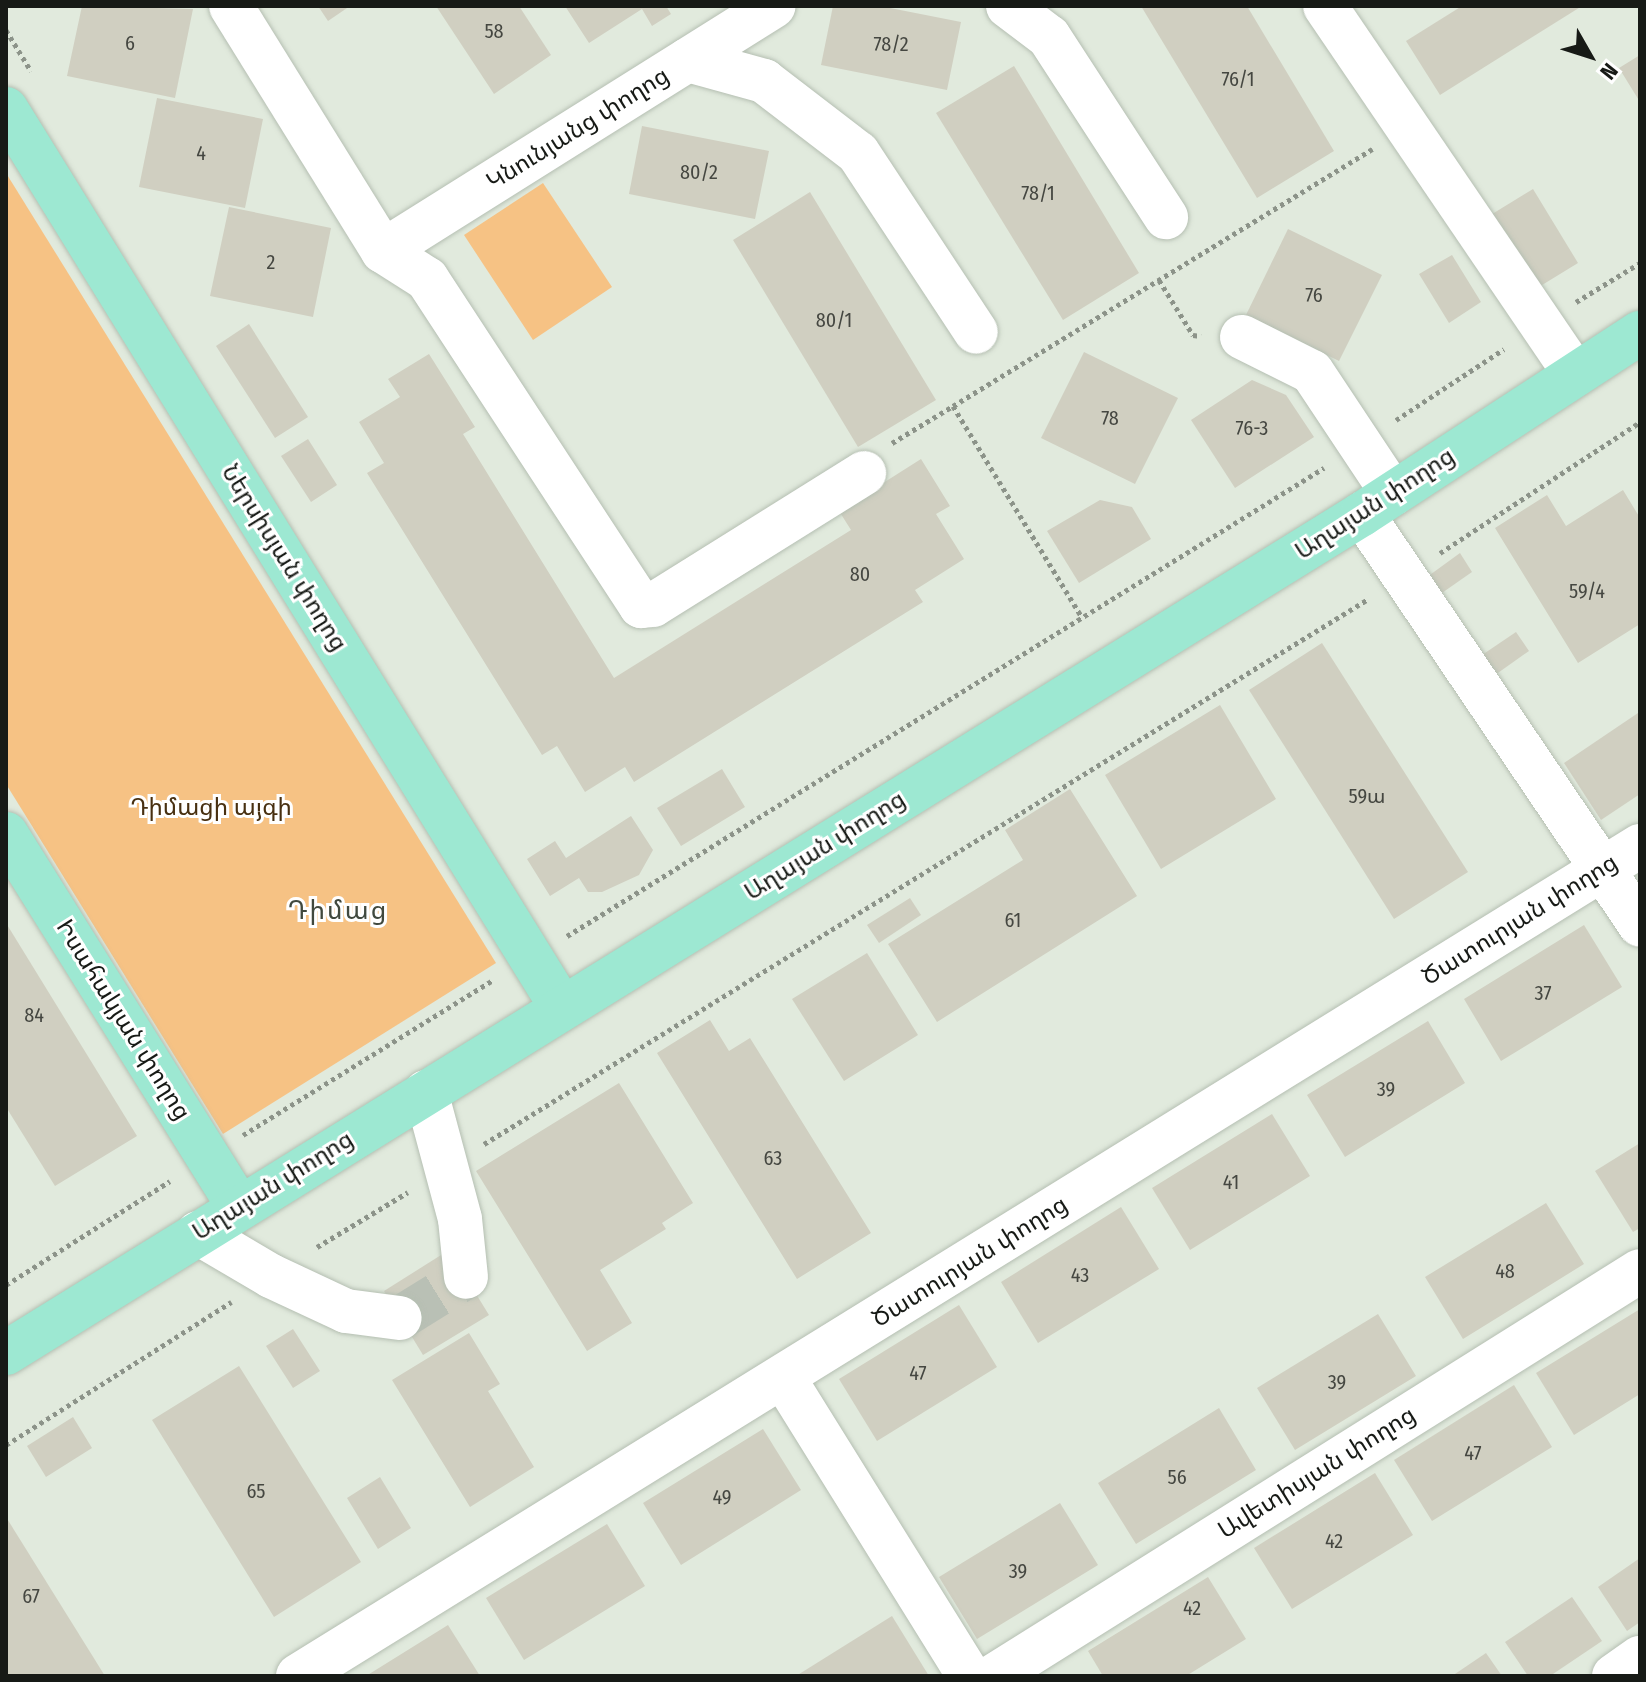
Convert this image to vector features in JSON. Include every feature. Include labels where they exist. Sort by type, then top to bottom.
[{"type":"main road","name":"Ներսիսյան փողոց","points":[[6,109],[562,1008]]},
{"type":"main road","name":"Աղայան փողոց","points":[[6,1353],[1378,504],[1640,333]]},
{"type":"main road","name":"Իսահակյան փողոց","points":[[6,834],[239,1207]]},
{"type":"street","points":[[231,6],[383,251],[427,279],[641,606],[653,605],[877,459]]},
{"type":"street","name":"Կնունյանց փողոց","points":[[383,251],[773,6]]},
{"type":"street","points":[[1008,6],[1049,37],[1166,217]]},
{"type":"street","points":[[1325,6],[1575,374]]},
{"type":"street","points":[[688,60],[764,81],[858,153],[976,332]]},
{"type":"street","points":[[1242,337],[1312,372],[1360,444],[1404,577],[1640,925]]},
{"type":"street","name":"Ծատուրյան փողոց","points":[[298,1676],[1640,846]]},
{"type":"street","points":[[426,1092],[447,1167],[466,1277]]},
{"type":"street","points":[[198,1233],[271,1276],[346,1311],[400,1318]]},
{"type":"street","name":"Ավետիսյան փողոց","points":[[994,1676],[1640,1271]]},
{"type":"street","points":[[783,1377],[969,1676]]},
{"type":"street","points":[[1614,1676],[1640,1658]]},
{"type":"path","points":[[877,459],[953,406],[1407,127]]},
{"type":"path","points":[[6,1285],[1360,444],[1541,324],[1640,263]]},
{"type":"path","points":[[1159,280],[1193,335]]},
{"type":"path","points":[[953,406],[1082,617]]},
{"type":"path","points":[[6,1445],[271,1276],[1404,577],[1640,422]]},
{"type":"green space","name":"Դիմացի այգի","points":[[6,173],[496,963],[223,1134],[6,784]]},
{"type":"green space","points":[[543,183],[612,287],[533,340],[464,235]]},
{"type":"building","points":[[82,6],[193,9],[175,98],[67,76]]},
{"type":"building","points":[[318,6],[350,6],[328,21]]},
{"type":"building","points":[[436,6],[519,6],[551,55],[494,94]]},
{"type":"building","points":[[565,6],[666,6],[671,14],[652,26],[642,9],[589,43]]},
{"type":"building","points":[[833,6],[880,6],[961,22],[947,90],[821,65]]},
{"type":"building","points":[[1141,6],[1247,6],[1334,151],[1257,198]]},
{"type":"building","points":[[1462,6],[1582,6],[1440,95],[1406,41]]},
{"type":"building","points":[[1640,55],[1640,102],[1619,68]]},
{"type":"building","points":[[1014,66],[1139,273],[1063,320],[936,113]]},
{"type":"building","points":[[157,98],[263,119],[245,208],[139,187]]},
{"type":"building","points":[[642,126],[769,151],[755,219],[629,194]]},
{"type":"building","points":[[1533,189],[1578,263],[1529,293],[1484,219]]},
{"type":"building","points":[[810,192],[936,400],[858,447],[733,240]]},
{"type":"building","points":[[229,207],[331,228],[313,317],[210,296]]},
{"type":"building","points":[[1288,229],[1382,275],[1339,361],[1246,315]]},
{"type":"building","points":[[1452,255],[1481,302],[1449,323],[1419,274]]},
{"type":"building","points":[[249,324],[308,417],[275,438],[216,346]]},
{"type":"building","points":[[1084,352],[1178,398],[1135,484],[1041,438]]},
{"type":"building","points":[[429,354],[475,427],[463,434],[614,678],[851,530],[839,511],[921,459],[950,506],[936,514],[964,559],[915,590],[923,602],[634,782],[625,767],[585,792],[557,746],[542,755],[367,473],[384,463],[359,422],[400,397],[388,379]]},
{"type":"building","points":[[1252,380],[1286,395],[1314,437],[1235,488],[1191,420]]},
{"type":"building","points":[[308,439],[337,485],[311,502],[281,456]]},
{"type":"building","points":[[1623,490],[1640,518],[1640,624],[1578,663],[1495,528],[1547,495],[1566,526]]},
{"type":"building","points":[[1100,500],[1132,507],[1151,539],[1079,583],[1047,531]]},
{"type":"building","points":[[1460,553],[1472,572],[1439,595],[1427,577]]},
{"type":"building","points":[[1516,632],[1529,651],[1495,675],[1482,655]]},
{"type":"building","points":[[1322,643],[1468,872],[1394,919],[1249,690]]},
{"type":"building","points":[[1220,705],[1276,799],[1161,869],[1105,775]]},
{"type":"building","points":[[1638,713],[1640,794],[1601,820],[1564,763]]},
{"type":"building","points":[[722,769],[745,807],[681,846],[657,808]]},
{"type":"building","points":[[1070,789],[1137,896],[937,1022],[888,944],[1023,860],[1005,830]]},
{"type":"building","points":[[631,816],[653,850],[639,875],[602,892],[588,892],[579,878],[550,896],[527,859],[555,841],[566,858]]},
{"type":"building","points":[[910,898],[921,915],[879,943],[867,925]]},
{"type":"building","points":[[6,923],[137,1136],[55,1186],[6,1107]]},
{"type":"building","points":[[1584,925],[1622,987],[1501,1061],[1464,999]]},
{"type":"building","points":[[867,953],[918,1035],[844,1081],[792,999]]},
{"type":"building","points":[[710,1020],[729,1051],[750,1038],[871,1233],[797,1279],[657,1053]]},
{"type":"building","points":[[1428,1021],[1465,1083],[1345,1157],[1307,1095]]},
{"type":"building","points":[[619,1083],[693,1203],[662,1223],[666,1229],[600,1270],[632,1323],[587,1351],[476,1171]]},
{"type":"building","points":[[1272,1114],[1310,1176],[1190,1250],[1152,1188]]},
{"type":"building","points":[[1640,1143],[1640,1228],[1633,1232],[1595,1171]]},
{"type":"building","points":[[1546,1203],[1584,1264],[1463,1339],[1425,1277]]},
{"type":"building","points":[[1121,1207],[1159,1269],[1038,1343],[1001,1282]]},
{"type":"building","points":[[449,1250],[489,1315],[423,1355],[384,1291]]},
{"type":"building","points":[[959,1305],[997,1367],[877,1441],[839,1379]]},
{"type":"building","points":[[1640,1309],[1640,1394],[1574,1435],[1536,1373]]},
{"type":"building","points":[[1378,1314],[1416,1376],[1295,1450],[1257,1388]]},
{"type":"building","points":[[293,1329],[320,1371],[293,1388],[266,1346]]},
{"type":"building","points":[[469,1333],[500,1384],[488,1391],[534,1467],[470,1507],[392,1380]]},
{"type":"building","points":[[239,1366],[361,1562],[274,1617],[152,1420]]},
{"type":"building","points":[[1514,1385],[1552,1447],[1432,1521],[1394,1460]]},
{"type":"building","points":[[1219,1408],[1256,1470],[1136,1544],[1098,1483]]},
{"type":"building","points":[[73,1417],[92,1448],[46,1477],[27,1446]]},
{"type":"building","points":[[763,1429],[801,1490],[681,1565],[643,1503]]},
{"type":"building","points":[[1375,1473],[1413,1535],[1292,1609],[1254,1548]]},
{"type":"building","points":[[380,1477],[411,1528],[378,1549],[347,1498]]},
{"type":"building","points":[[1060,1503],[1098,1565],[977,1639],[939,1577]]},
{"type":"building","points":[[6,1517],[105,1676],[6,1676]]},
{"type":"building","points":[[607,1524],[645,1586],[524,1660],[486,1598]]},
{"type":"building","points":[[1640,1558],[1640,1622],[1627,1631],[1598,1587]]},
{"type":"building","points":[[1208,1577],[1246,1639],[1186,1676],[1103,1676],[1088,1651]]},
{"type":"building","points":[[1572,1597],[1602,1641],[1550,1676],[1528,1676],[1505,1642]]},
{"type":"building","points":[[892,1616],[929,1676],[796,1676]]},
{"type":"building","points":[[448,1625],[480,1676],[366,1676]]},
{"type":"building","points":[[1486,1653],[1502,1676],[1452,1676]]},
{"type":"tunnel","points":[[400,1318],[466,1277]]},
{"type":"district","name":"Դիմաց","points":[[338,911]]}]
